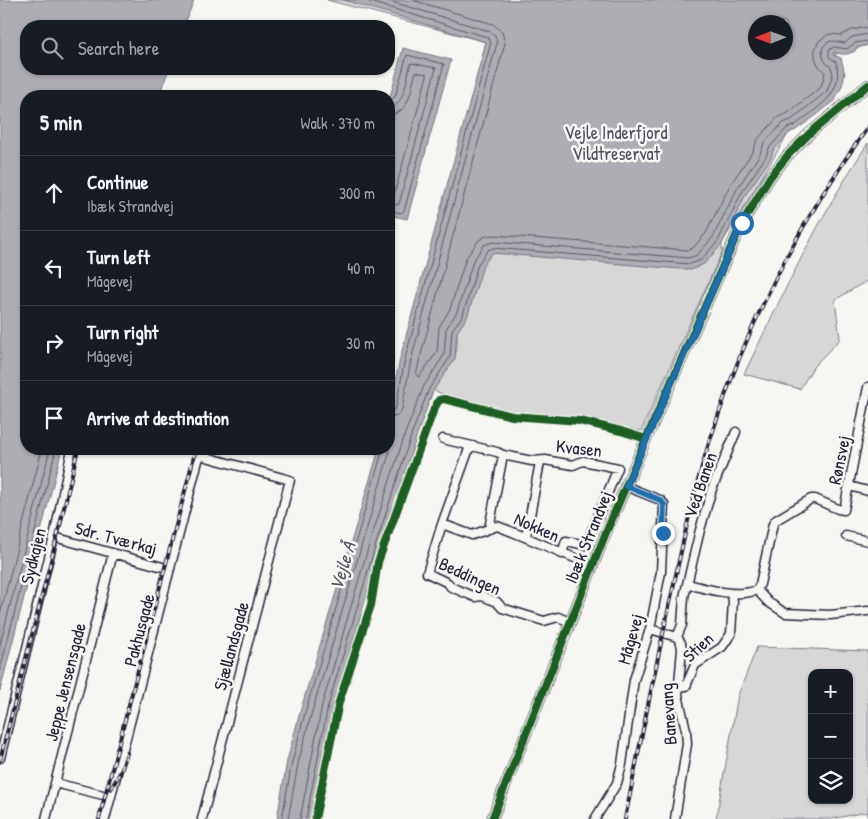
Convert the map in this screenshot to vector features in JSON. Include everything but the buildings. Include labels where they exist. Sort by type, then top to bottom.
[{"type":"street","name":"Ibæk Strandvej","points":[[492,819],[626,486],[730,250],[754,202],[776,170],[800,142],[868,85]]},
{"type":"street","name":"Rønsvej","points":[[757,590],[760,584],[773,524],[776,520],[811,499],[844,510],[868,388]]},
{"type":"street","name":"Ved Banen","points":[[678,637],[682,625],[684,597],[700,530],[712,489],[736,432]]},
{"type":"street","name":"Kvasen","points":[[443,439],[503,455],[540,462],[545,460],[573,465],[583,461],[618,468],[586,545],[566,541],[562,554]]},
{"type":"street","name":"Beddingen","points":[[470,446],[442,524],[427,573],[475,597],[482,596],[497,602],[502,608],[544,621],[558,618],[570,622]]},
{"type":"street","name":"Sydkajen","points":[[0,758],[54,537],[71,455]]},
{"type":"street","name":"Pakhusgade","points":[[105,819],[199,455]]},
{"type":"street","name":"Sjællandsgade","points":[[202,819],[290,480],[210,455]]},
{"type":"street","points":[[489,529],[503,455]]},
{"type":"street","name":"Kvasen","points":[[526,537],[540,462]]},
{"type":"street","name":"Mågevej","points":[[595,819],[617,783],[634,680],[650,629],[661,572],[664,504],[660,500],[626,486]]},
{"type":"street","points":[[849,486],[868,491]]},
{"type":"street","name":"Nokken","points":[[442,524],[472,535],[497,526],[541,542],[550,549],[593,565]]},
{"type":"street","points":[[846,536],[868,541]]},
{"type":"street","name":"Sdr. Tværkaj","points":[[54,537],[170,568]]},
{"type":"street","name":"Jeppe Jensensgade","points":[[46,819],[113,553]]},
{"type":"street","points":[[688,584],[731,593],[754,592],[757,590],[768,602],[785,613],[830,615],[868,611]]},
{"type":"street","name":"Stien","points":[[678,687],[686,686],[695,665],[722,647],[731,634],[733,601],[731,593]]},
{"type":"street","points":[[650,629],[678,637]]},
{"type":"street","name":"Banevang","points":[[675,819],[687,744],[686,730],[678,695],[682,649],[678,637]]},
{"type":"street","points":[[55,783],[111,797]]},
{"type":"green space","name":"Vejle Inderfjord Vildtreservat","points":[[327,0],[868,0],[868,45],[835,54],[845,73],[835,101],[788,134],[722,243],[722,252],[641,431],[573,417],[509,411],[463,402],[433,390],[399,382],[486,42]],"holes":[[[477,283],[467,317],[457,332],[457,348],[454,360],[452,336]]]},
{"type":"green space","points":[[868,143],[868,280],[835,300],[840,339],[814,366],[800,389],[744,374],[817,228]]},
{"type":"green space","points":[[757,647],[868,651],[868,819],[866,812],[832,819],[716,819],[738,695]]},
{"type":"water","points":[[0,0],[194,0],[186,20],[20,20],[20,75],[167,75],[161,90],[20,90],[20,455],[60,455],[0,691]]},
{"type":"water","name":"Vejle Inderfjord Vildtreservat","points":[[343,0],[868,0],[868,45],[856,48],[855,51],[849,53],[834,52],[833,55],[841,58],[844,69],[843,83],[839,91],[827,106],[796,130],[790,132],[773,151],[771,158],[746,194],[722,244],[704,264],[691,270],[492,253],[483,266],[467,317],[457,332],[455,359],[433,391],[389,521],[333,708],[311,819],[277,819],[287,761],[300,712],[377,455],[395,455],[395,383],[400,358],[486,42]]},
{"type":"water","points":[[403,48],[451,60],[407,219],[395,216],[395,90],[392,90]]},
{"type":"railway","points":[[625,819],[691,509],[708,446],[729,385],[744,346],[780,270],[821,197],[868,127]]},
{"type":"railway","points":[[0,760],[77,455]]},
{"type":"railway","points":[[99,819],[194,455]]},
{"type":"railway","points":[[111,789],[121,771],[127,753]]},
{"type":"cycle path","points":[[492,819],[605,535],[742,223],[770,177],[788,155],[810,133],[868,85]]},
{"type":"cycle path","points":[[315,819],[339,702],[371,605],[378,562],[434,409],[439,400],[444,399],[512,416],[580,421],[646,439]]},
{"type":"route","points":[[663,533],[664,504],[660,500],[626,486],[742,223]]},
{"type":"water label","name":"Vejle Å","points":[[342,566]]}]
